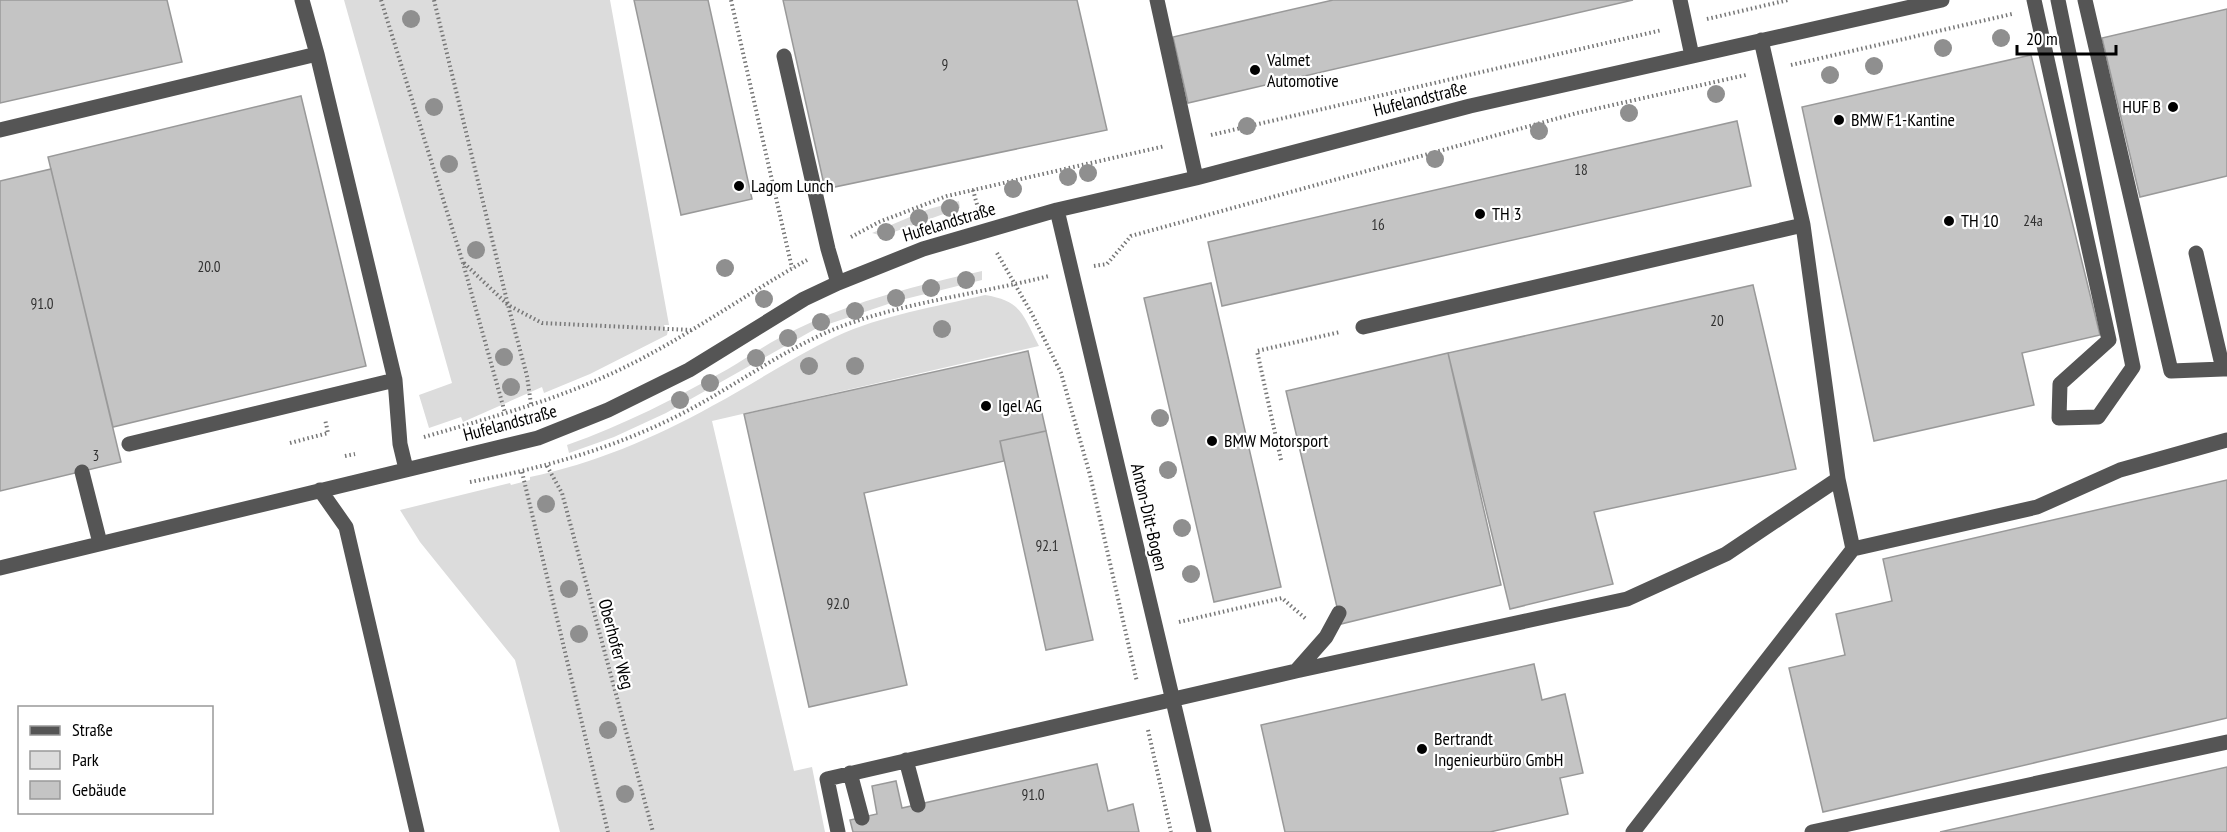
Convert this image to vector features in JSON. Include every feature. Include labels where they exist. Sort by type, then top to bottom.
[{"type":"street","points":[[302,0],[395,380],[400,444],[406,469]]},
{"type":"street","points":[[1157,0],[1196,178]]},
{"type":"street","points":[[1680,0],[1692,56]]},
{"type":"street","name":"Hufelandstraße","points":[[0,568],[538,438],[588,419],[689,370],[804,299],[923,249],[1057,210],[1196,178],[1470,106],[1942,0]]},
{"type":"street","points":[[2035,4],[2109,340],[2060,384],[2059,418],[2098,417],[2133,367],[2058,0]]},
{"type":"street","points":[[2085,0],[2171,370],[2225,369],[2196,253]]},
{"type":"street","points":[[1761,40],[1803,225],[1838,479],[1853,549]]},
{"type":"street","points":[[0,130],[317,54]]},
{"type":"street","points":[[784,56],[828,249],[838,283]]},
{"type":"street","name":"Anton-Ditt-Bogen","points":[[1057,210],[1204,832]]},
{"type":"street","points":[[1363,327],[1803,225]]},
{"type":"street","points":[[129,444],[395,380]]},
{"type":"street","points":[[1633,832],[1853,549],[2037,507],[2120,470],[2227,440]]},
{"type":"street","points":[[82,472],[100,543]]},
{"type":"street","points":[[838,832],[827,779],[1296,671],[1627,599],[1726,554],[1838,479]]},
{"type":"street","points":[[320,490],[346,527],[417,832]]},
{"type":"street","points":[[1296,671],[1326,637],[1339,614]]},
{"type":"street","points":[[1812,832],[2227,742]]},
{"type":"street","points":[[906,760],[918,805]]},
{"type":"street","points":[[850,773],[862,818]]},
{"type":"path","points":[[381,0],[463,263],[505,413]]},
{"type":"path","points":[[434,0],[527,376],[531,404]]},
{"type":"path","points":[[731,0],[792,269]]},
{"type":"path","points":[[1171,832],[1090,475],[1061,373],[1032,314],[1014,285],[1107,264],[1131,236],[1577,113],[1767,70],[2035,4]]},
{"type":"path","points":[[463,263],[508,305],[542,322],[692,330]]},
{"type":"path","points":[[1281,460],[1257,351],[1363,327]]},
{"type":"path","points":[[290,443],[328,433]]},
{"type":"path","points":[[345,456],[355,454]]},
{"type":"path","name":"Oberhofer Weg","points":[[547,466],[562,493],[653,832]]},
{"type":"path","points":[[522,472],[608,832]]},
{"type":"path","points":[[1155,627],[1282,598],[1326,637]]},
{"type":"green space","points":[[344,0],[610,0],[669,325],[664,325],[665,330],[668,330],[667,335],[590,374],[544,393],[542,387],[463,422],[461,417],[429,428],[419,395],[452,383]]},
{"type":"green space","points":[[959,201],[960,208],[883,236],[872,233],[929,209]]},
{"type":"green space","points":[[982,271],[982,280],[897,301],[817,328],[666,413],[614,437],[569,453],[567,445],[609,429],[669,401],[781,337],[821,318],[889,294]]},
{"type":"green space","points":[[985,295],[1007,301],[1020,311],[1039,346],[712,421],[794,771],[812,767],[825,832],[560,832],[515,660],[420,542],[400,510],[530,480],[530,477],[577,465],[623,449],[690,418],[804,353],[853,329],[909,312]]},
{"type":"building","points":[[0,0],[167,0],[182,62],[0,103]]},
{"type":"building","points":[[634,0],[708,0],[752,199],[681,215]]},
{"type":"building","points":[[783,0],[1077,0],[1107,130],[825,189]]},
{"type":"building","name":"Valmet Automotive","points":[[1333,0],[1633,0],[1188,103],[1173,37]]},
{"type":"building","name":"HUF B","points":[[2227,9],[2227,176],[2140,197],[2102,38]]},
{"type":"building","name":"TH 10","points":[[2031,55],[2100,335],[2022,353],[2034,405],[1874,441],[1802,107]]},
{"type":"building","points":[[301,96],[366,366],[113,427],[48,157]]},
{"type":"building","name":"TH 3","points":[[1737,121],[1751,186],[1222,306],[1208,242]]},
{"type":"building","points":[[51,169],[121,462],[0,491],[0,181]]},
{"type":"building","name":"BMW Motorsport","points":[[1211,283],[1281,587],[1214,602],[1144,298]]},
{"type":"building","points":[[1753,285],[1796,469],[1594,512],[1613,584],[1510,609],[1448,353]]},
{"type":"building","points":[[1028,351],[1046,431],[1000,441],[1004,461],[864,493],[907,685],[809,707],[744,414]]},
{"type":"building","points":[[1448,353],[1501,585],[1341,624],[1286,391]]},
{"type":"building","points":[[1046,431],[1093,640],[1046,650],[1000,441]]},
{"type":"building","points":[[2227,480],[2227,718],[1823,812],[1789,668],[1845,655],[1836,614],[1892,601],[1883,559]]},
{"type":"building","name":"Bertrandt Ingenieurbüro GmbH","points":[[1534,664],[1542,700],[1565,694],[1583,773],[1560,778],[1568,814],[1490,832],[1285,832],[1261,725]]},
{"type":"building","points":[[1097,764],[1108,811],[1133,804],[1139,832],[853,832],[850,820],[877,814],[872,786],[896,781],[902,808]]},
{"type":"building","points":[[2227,767],[2227,832],[1940,832]]},
{"type":"place","name":"Valmet Automotive","points":[[1255,70]]},
{"type":"place","name":"HUF B","points":[[2173,107]]},
{"type":"place","name":"BMW F1-Kantine","points":[[1839,120]]},
{"type":"place","name":"Lagom Lunch","points":[[739,186]]},
{"type":"place","name":"TH 3","points":[[1480,214]]},
{"type":"place","name":"TH 10","points":[[1949,221]]},
{"type":"place","name":"Igel AG","points":[[986,406]]},
{"type":"place","name":"BMW Motorsport","points":[[1212,441]]},
{"type":"place","name":"Bertrandt Ingenieurbüro GmbH","points":[[1422,749]]}]
